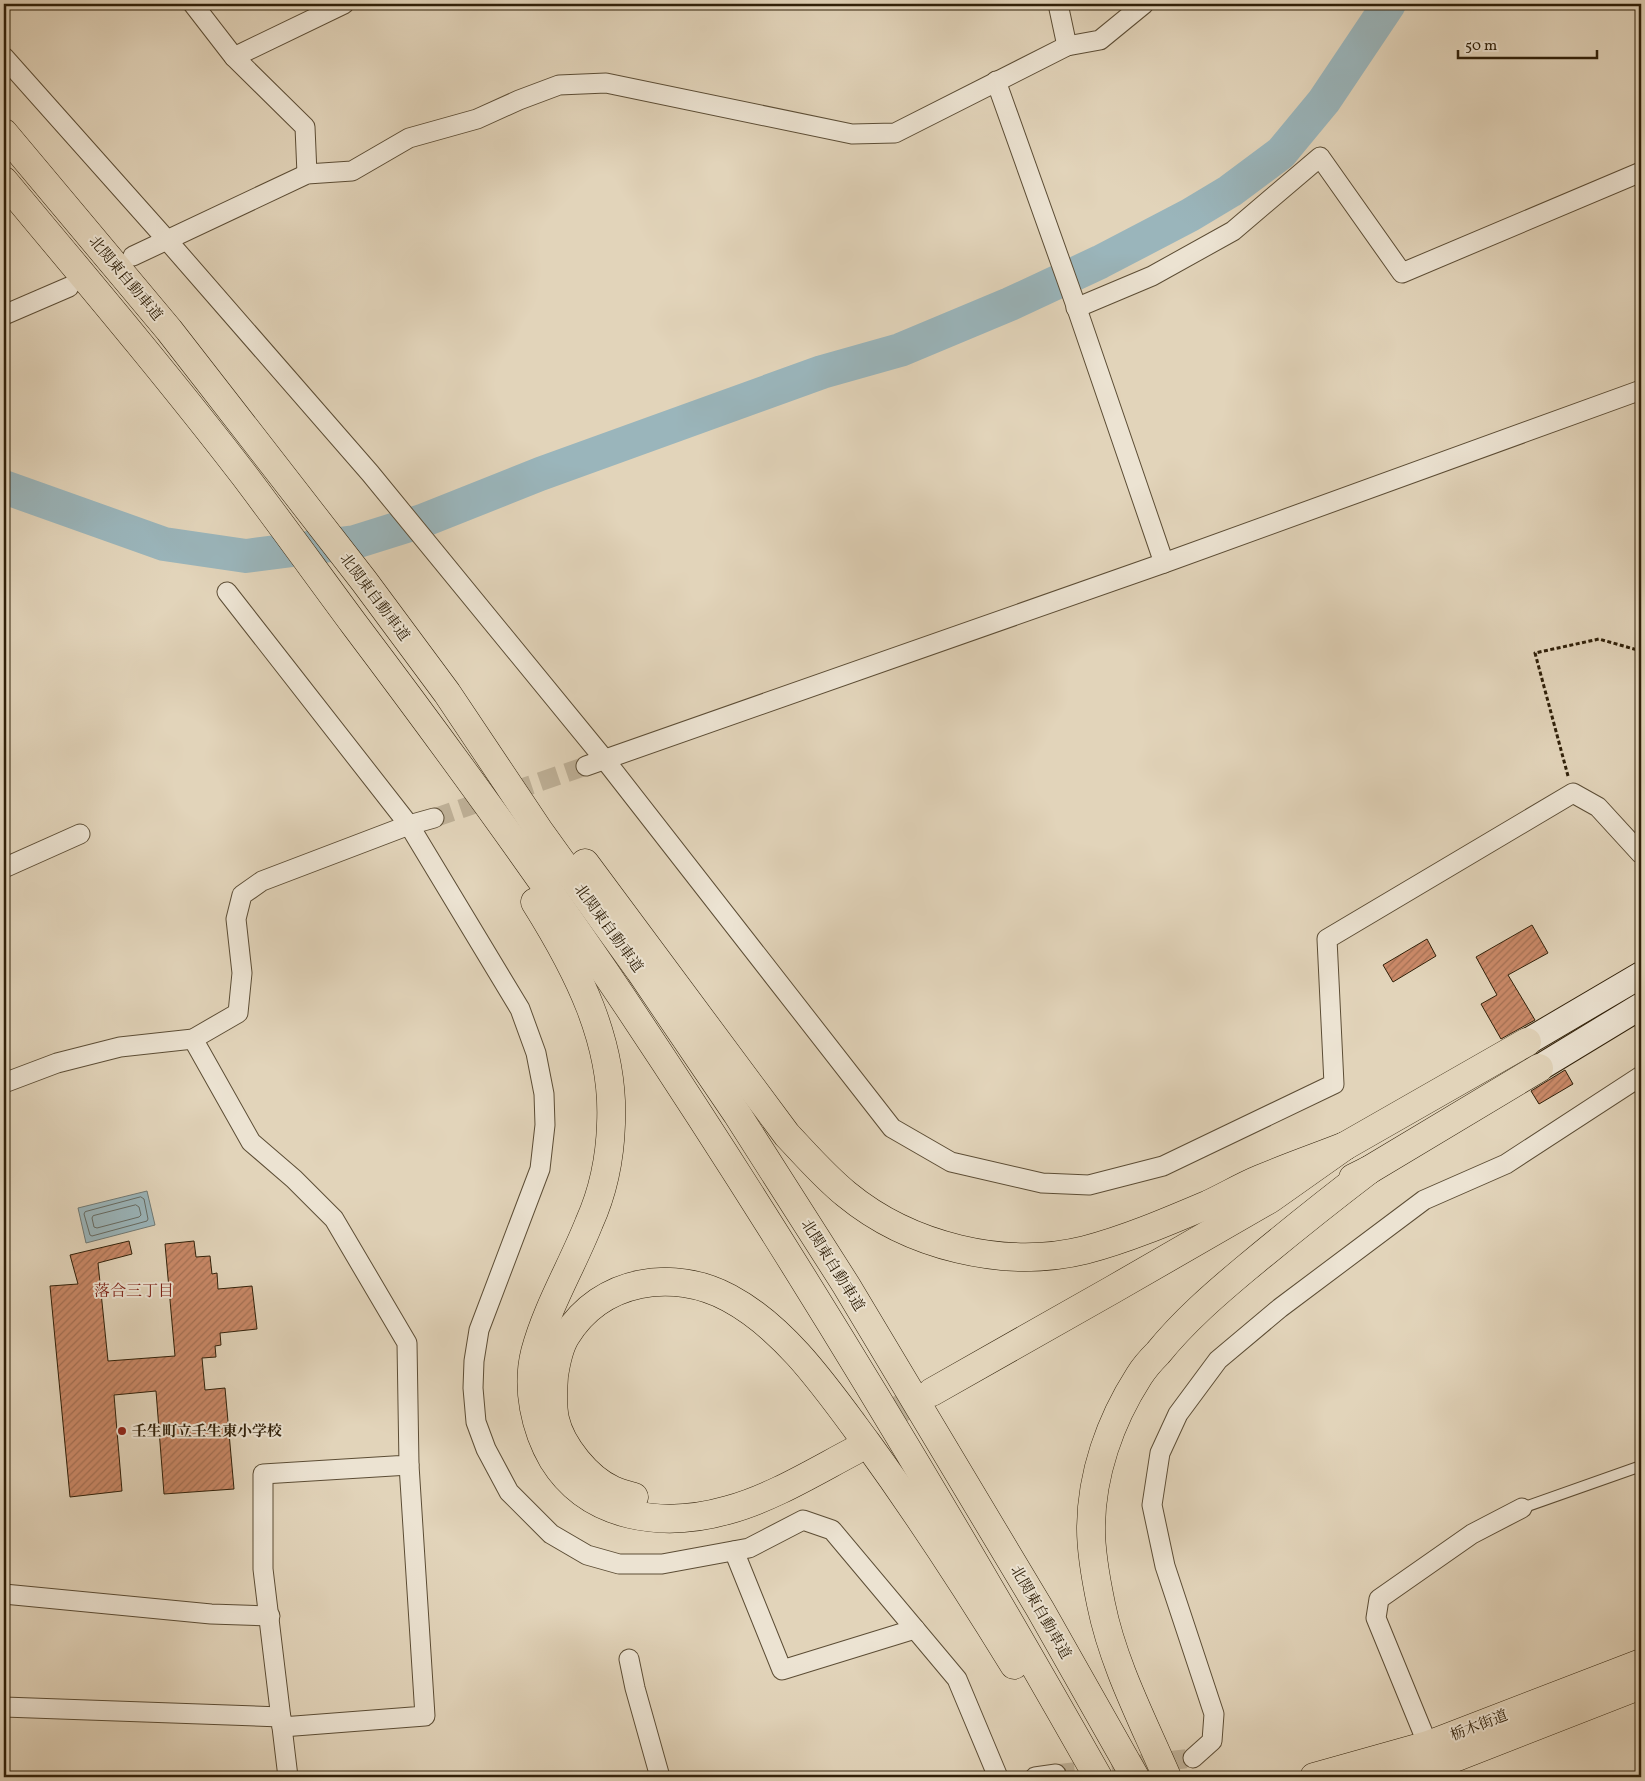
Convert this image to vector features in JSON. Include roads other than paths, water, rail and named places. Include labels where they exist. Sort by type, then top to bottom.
[{"type":"main road","name":"北関東自動車道","points":[[4,133],[169,330],[364,581],[446,693],[540,832],[640,971],[732,1106],[846,1285],[1035,1600],[1135,1777]]},
{"type":"main road","name":"北関東自動車道","points":[[4,181],[142,348],[243,475],[516,844],[606,974],[812,1291],[1013,1626],[1098,1777]]},
{"type":"main road","points":[[333,595],[407,719],[502,853],[558,938],[584,990],[604,1049],[610,1084],[611,1121],[609,1152],[602,1186],[590,1222],[545,1322],[534,1354],[532,1384],[534,1414],[542,1441],[555,1463],[568,1482],[588,1497],[612,1510],[637,1517],[684,1518],[727,1511],[758,1500],[850,1445],[716,1496],[689,1500],[663,1501],[635,1498],[612,1490],[591,1475],[574,1459],[555,1420],[552,1393],[556,1363],[566,1337],[581,1316],[597,1302],[613,1293],[642,1283],[671,1282],[700,1286],[729,1298],[762,1321],[794,1349],[828,1390],[901,1490],[995,1634],[1083,1777]]},
{"type":"main road","points":[[446,693],[553,820],[787,1134],[821,1171],[846,1194],[898,1228],[924,1239],[983,1254],[1046,1256],[1084,1250],[1159,1224],[1210,1203],[1260,1179],[1345,1146]]},
{"type":"main road","points":[[1641,975],[1345,1146],[1270,1199],[1112,1290],[936,1399],[1120,1306],[1277,1214],[1369,1170],[1641,1006]]},
{"type":"main road","points":[[1167,1777],[1131,1694],[1101,1606],[1094,1564],[1091,1529],[1095,1485],[1104,1447],[1120,1410],[1139,1375],[1201,1305],[1369,1170]]},
{"type":"main road","name":"栃木街道","points":[[1314,1777],[1437,1762],[1641,1663]]},
{"type":"main road","name":"栃木街道","points":[[1397,1777],[1641,1685]]},
{"type":"street","points":[[193,4],[234,57],[305,127],[307,174]]},
{"type":"street","points":[[234,57],[344,4]]},
{"type":"street","points":[[1058,4],[1067,46]]},
{"type":"street","points":[[133,256],[307,174],[352,171],[409,138],[477,119],[559,85],[606,83],[852,134],[896,133],[1067,46],[1100,40],[1144,4]]},
{"type":"street","points":[[4,56],[167,240],[419,532],[605,760],[892,1128],[952,1162],[1042,1183],[1088,1185],[1163,1166],[1334,1084],[1327,939],[1573,794],[1598,807],[1641,854]]},
{"type":"street","points":[[996,81],[1164,563]]},
{"type":"street","points":[[1073,300],[1152,276],[1233,231],[1320,157],[1402,273],[1641,172]]},
{"type":"street","points":[[4,315],[69,287]]},
{"type":"street","points":[[586,766],[1164,563],[1641,390]]},
{"type":"street","points":[[228,592],[409,825],[520,1010],[536,1053],[544,1094],[546,1125],[540,1169],[479,1330],[474,1361],[473,1388],[476,1422],[486,1449],[509,1492],[551,1534],[587,1555],[619,1564],[662,1564],[749,1548],[803,1520],[832,1530],[957,1680],[998,1777]]},
{"type":"street","points":[[4,1083],[57,1063],[120,1047],[193,1039],[238,1013],[242,973],[236,919],[242,895],[262,881],[409,825],[434,818]]},
{"type":"street","points":[[4,868],[80,834]]},
{"type":"street","points":[[4,1707],[282,1722],[425,1716],[409,1465],[407,1342],[334,1219],[294,1179],[251,1142],[193,1039]]},
{"type":"street","points":[[1193,1758],[1212,1741],[1214,1714],[1165,1566],[1152,1504],[1160,1453],[1178,1414],[1218,1360],[1280,1308],[1424,1200],[1506,1164],[1641,1078]]},
{"type":"street","points":[[288,1777],[263,1569],[263,1474],[409,1465]]},
{"type":"street","points":[[1437,1762],[1376,1618],[1379,1599],[1472,1534],[1522,1508]]},
{"type":"street","points":[[734,1551],[782,1670],[915,1629]]},
{"type":"street","points":[[4,1594],[211,1614],[270,1616]]},
{"type":"street","points":[[630,1659],[635,1688],[660,1777]]},
{"type":"street","points":[[1035,1777],[1056,1774]]},
{"type":"lane","points":[[1522,1508],[1641,1466]]},
{"type":"water","points":[[147,1191],[155,1225],[86,1243],[78,1208]]},
{"type":"waterway","points":[[4,487],[164,544],[246,556],[355,542],[422,521],[540,474],[822,372],[900,350],[1010,304],[1100,262],[1190,215],[1230,191],[1281,153],[1324,101],[1389,4]]},
{"type":"tunnel","points":[[434,818],[586,766]]},
{"type":"tunnel","points":[[845,1438],[932,1392]]},
{"type":"tunnel","points":[[1056,1774],[1193,1758]]},
{"type":"place","name":"壬生町立壬生東小学校","points":[[122,1431]]},
{"type":"district","name":"落合三丁目","points":[[134,1290]]}]
